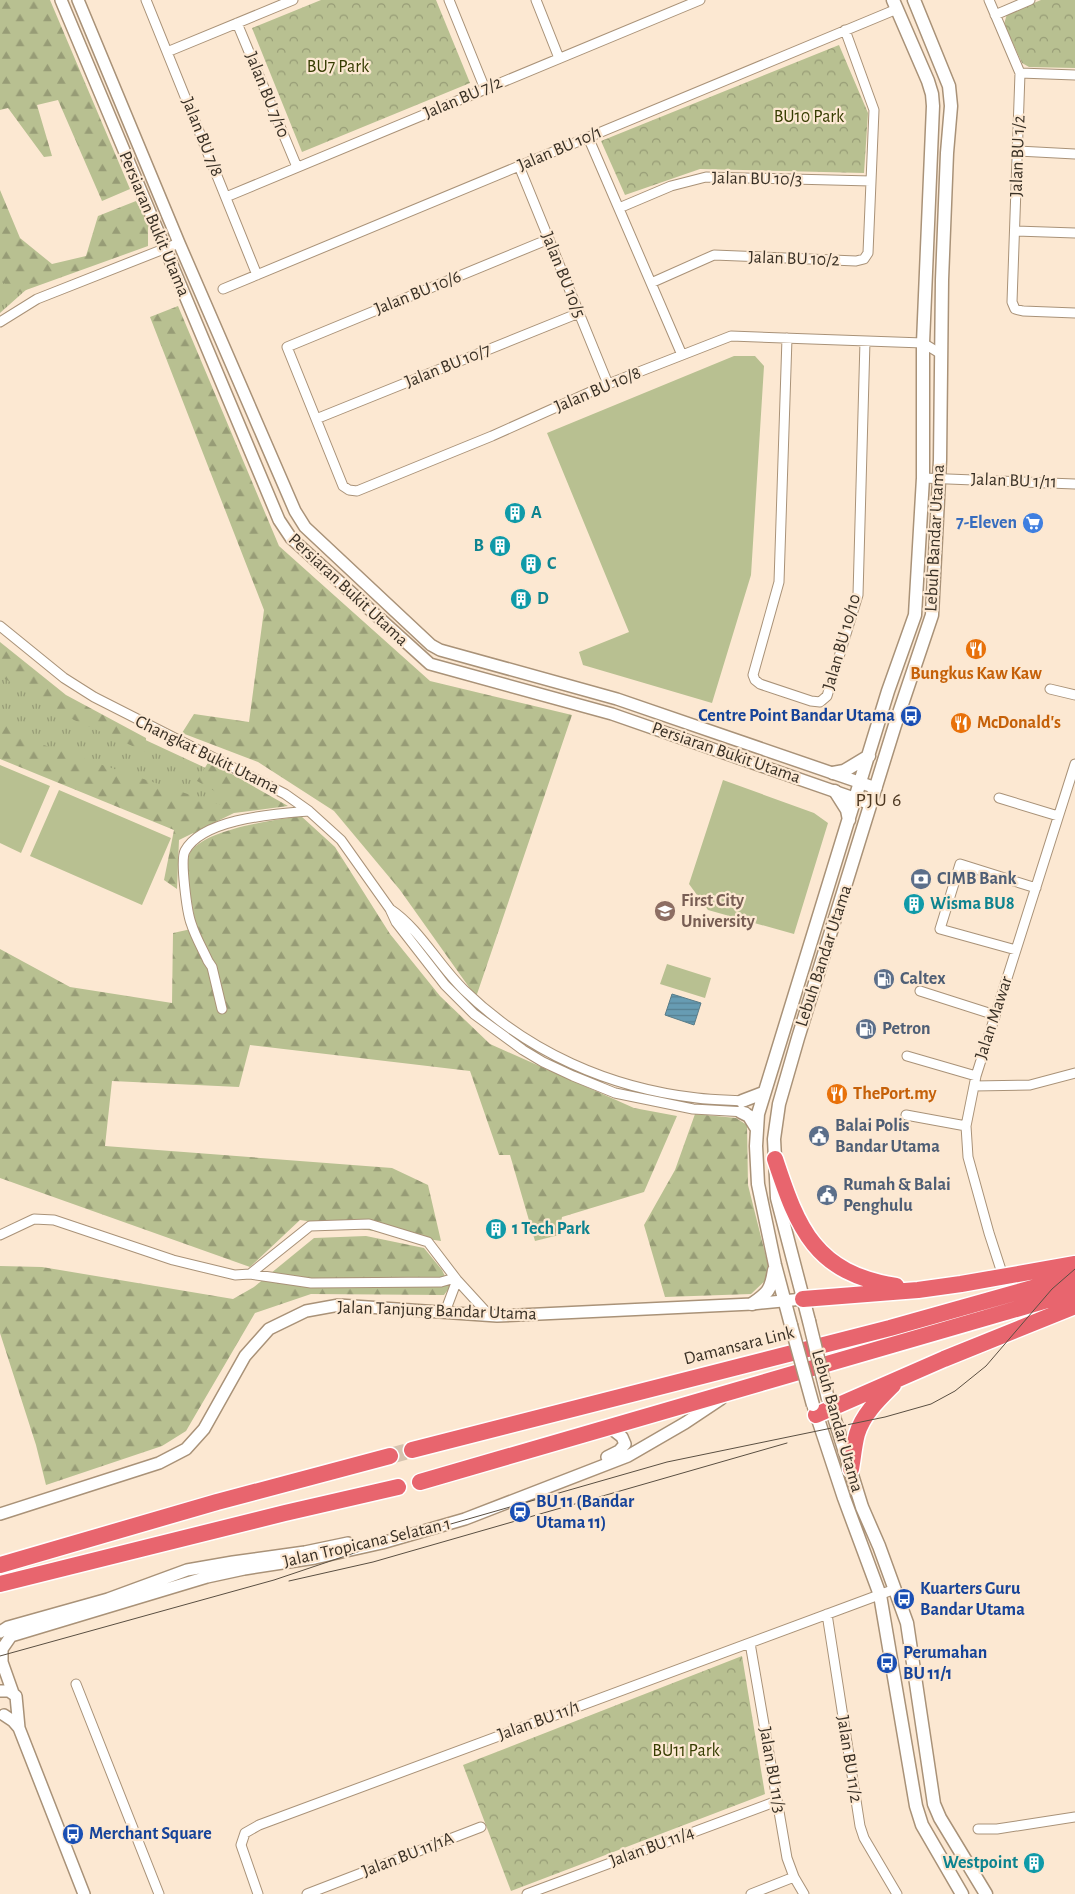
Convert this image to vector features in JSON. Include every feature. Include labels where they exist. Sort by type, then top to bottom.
[{"type":"highway","points":[[775,1159],[795,1216],[805,1234],[821,1254],[835,1264],[868,1280],[918,1290]]},
{"type":"highway","points":[[803,1300],[918,1290],[1075,1264]]},
{"type":"highway","name":"Damansara Link","points":[[412,1450],[890,1328],[1075,1276]]},
{"type":"highway","points":[[420,1482],[1075,1292]]},
{"type":"highway","points":[[822,1407],[899,1378],[1034,1321],[1075,1306]]},
{"type":"highway","points":[[851,1469],[858,1432],[866,1416],[875,1403],[899,1378]]},
{"type":"highway","points":[[0,1565],[217,1502],[390,1456]]},
{"type":"highway","points":[[0,1584],[398,1487]]},
{"type":"main road","name":"Lebuh Bandar Utama","points":[[914,0],[949,86],[951,106],[947,153],[941,331],[939,479],[932,615],[876,788],[776,1112],[775,1159],[777,1198],[808,1321],[822,1407],[851,1469],[862,1507],[907,1624],[934,1804],[940,1818],[986,1894]]},
{"type":"main road","name":"Lebuh Bandar Utama","points":[[895,4],[928,81],[933,106],[923,344],[923,478],[915,615],[888,691],[861,783],[760,1103],[756,1146],[758,1184],[784,1301],[791,1325],[822,1407],[880,1595],[916,1806],[922,1825],[962,1894]]},
{"type":"main road","points":[[833,774],[844,771],[869,756]]},
{"type":"main road","points":[[835,791],[847,810],[849,820]]},
{"type":"main road","points":[[757,1129],[741,1106],[760,1103],[763,1115],[776,1112]]},
{"type":"main road","points":[[752,1304],[766,1294],[770,1288],[775,1265]]},
{"type":"street","name":"Persiaran Bukit Utama","points":[[60,0],[285,531],[423,659],[438,666],[612,714],[871,804]]},
{"type":"street","name":"Persiaran Bukit Utama","points":[[78,0],[179,243],[299,520],[305,528],[431,645],[450,654],[617,699],[876,788]]},
{"type":"street","name":"Jalan BU 7/8","points":[[146,0],[257,275]]},
{"type":"street","points":[[167,52],[293,0]]},
{"type":"street","points":[[449,0],[485,89]]},
{"type":"street","points":[[536,0],[560,58]]},
{"type":"street","name":"Jalan BU 7/2","points":[[226,197],[700,0]]},
{"type":"street","name":"Jalan BU 1/2","points":[[989,0],[1020,73],[1012,302],[1015,309],[1023,311],[1075,313]]},
{"type":"street","points":[[995,15],[1030,0]]},
{"type":"street","name":"Jalan BU 10/1","points":[[223,289],[845,30],[895,4]]},
{"type":"street","name":"Jalan BU 7/10","points":[[238,23],[297,167]]},
{"type":"street","points":[[845,30],[874,110],[871,181]]},
{"type":"street","points":[[1020,73],[1075,74]]},
{"type":"street","points":[[588,137],[682,355]]},
{"type":"street","points":[[1018,151],[1075,154]]},
{"type":"street","name":"Jalan BU 10/5","points":[[519,166],[608,384]]},
{"type":"street","name":"Jalan BU 10/3","points":[[619,208],[671,186],[706,177],[871,181]]},
{"type":"street","name":"Jalan BU 10/2","points":[[651,283],[714,255],[856,261],[864,259],[868,253],[871,181]]},
{"type":"street","points":[[1015,231],[1075,233]]},
{"type":"street","name":"Jalan BU 10/6","points":[[316,419],[287,347],[549,239]]},
{"type":"street","points":[[0,322],[37,299],[179,243]]},
{"type":"street","name":"Jalan BU 10/7","points":[[316,419],[579,313]]},
{"type":"street","points":[[923,344],[941,331]]},
{"type":"street","name":"Jalan BU 10/8","points":[[316,419],[343,486],[349,490],[357,491],[492,436],[608,384],[731,336],[864,341]]},
{"type":"street","name":"Jalan BU 10/10","points":[[787,338],[778,582],[753,674],[755,680],[760,684],[820,702],[827,696],[858,595],[864,341]]},
{"type":"street","points":[[864,341],[923,344],[941,354]]},
{"type":"street","name":"Jalan BU 1/11","points":[[923,478],[1075,484]]},
{"type":"street","name":"Changkat Bukit Utama","points":[[0,626],[64,678],[94,697],[285,794],[309,811],[341,840],[390,909],[402,917],[452,978],[480,1006],[514,1032],[548,1053],[578,1068],[632,1086],[741,1106],[760,1103]]},
{"type":"street","points":[[1050,689],[1075,695]]},
{"type":"street","name":"Jalan Mawar","points":[[1004,1276],[989,1234],[968,1157],[966,1126],[976,1076],[1075,764]]},
{"type":"street","points":[[999,798],[1058,816]]},
{"type":"street","points":[[222,1009],[212,966],[190,921],[183,863],[184,852],[194,841],[220,825],[248,818],[309,811]]},
{"type":"street","points":[[1016,950],[940,929],[960,864],[1036,888]]},
{"type":"street","points":[[920,991],[995,1016]]},
{"type":"street","points":[[907,1056],[976,1076]]},
{"type":"street","points":[[974,1086],[1030,1085],[1075,1073]]},
{"type":"street","points":[[906,1114],[966,1126]]},
{"type":"street","points":[[0,1235],[34,1219],[54,1220],[174,1260],[235,1275],[250,1274],[312,1284],[441,1282],[456,1279]]},
{"type":"street","points":[[250,1274],[310,1226],[369,1224],[428,1242],[456,1279],[489,1315]]},
{"type":"street","points":[[445,1312],[456,1279]]},
{"type":"street","name":"Jalan Tanjung Bandar Utama","points":[[0,1514],[159,1463],[186,1449],[204,1429],[245,1356],[268,1329],[306,1311],[339,1306],[489,1315],[561,1314],[803,1300]]},
{"type":"street","name":"Jalan Tropicana Selatan 1","points":[[19,1728],[16,1708],[17,1700],[2,1662],[2,1649],[11,1636],[207,1577],[315,1558],[382,1543],[465,1519],[628,1456],[686,1423],[733,1390]]},
{"type":"street","name":"Jalan Tropicana Selatan 1","points":[[0,1632],[8,1627],[108,1599],[187,1570],[306,1552],[349,1543],[474,1509],[619,1451],[625,1444],[624,1440],[608,1426]]},
{"type":"street","name":"Jalan BU 11/1","points":[[258,1894],[241,1845],[245,1833],[259,1825],[895,1589]]},
{"type":"street","name":"Jalan BU 11/2","points":[[827,1614],[860,1826],[864,1838],[897,1894]]},
{"type":"street","name":"Jalan BU 11/3","points":[[750,1643],[787,1858],[794,1877],[804,1894]]},
{"type":"street","points":[[76,1684],[159,1894]]},
{"type":"street","points":[[0,1691],[5,1690],[13,1693]]},
{"type":"street","points":[[2,1715],[12,1714],[16,1708]]},
{"type":"street","points":[[2,1715],[13,1721],[19,1728],[84,1894]]},
{"type":"street","name":"Jalan BU 11/4","points":[[527,1894],[538,1892],[777,1801]]},
{"type":"street","points":[[978,1829],[997,1829],[1075,1817]]},
{"type":"street","name":"Jalan BU 11/1A","points":[[307,1894],[481,1827]]},
{"type":"street","points":[[750,1894],[794,1877]]},
{"type":"green space","points":[[0,0],[50,0],[130,189],[102,201],[58,100],[37,105],[52,156],[44,157],[8,108],[0,110]]},
{"type":"green space","name":"BU7 Park","points":[[321,0],[436,0],[470,83],[302,152],[252,28]]},
{"type":"green space","points":[[1041,0],[1075,0],[1075,68],[1029,67],[1022,63],[1004,24],[1007,14]]},
{"type":"green space","name":"BU10 Park","points":[[839,45],[868,113],[864,173],[700,169],[625,195],[601,141]]},
{"type":"green space","points":[[0,190],[20,238],[52,264],[86,256],[98,216],[136,201],[148,223],[148,246],[15,294],[2,281],[4,271],[0,260]]},
{"type":"green space","points":[[0,212],[37,280],[0,313]]},
{"type":"green space","points":[[178,306],[279,546],[430,681],[572,715],[476,997],[400,890],[334,811],[258,762],[182,733],[194,714],[249,722],[264,610],[150,317]]},
{"type":"green space","points":[[734,356],[755,356],[764,366],[751,575],[712,703],[583,665],[579,652],[629,632],[547,433]]},
{"type":"green space","points":[[0,642],[66,695],[146,738],[146,752],[74,720],[0,676]]},
{"type":"green space","points":[[0,649],[83,711],[251,789],[199,836],[0,745]]},
{"type":"green space","points":[[0,722],[35,742],[220,805],[230,800],[197,781],[209,761],[288,806],[234,813],[179,840],[177,889],[164,880],[174,830],[0,759]]},
{"type":"green space","points":[[0,765],[50,786],[21,853],[0,843]]},
{"type":"green space","points":[[723,780],[814,813],[828,823],[794,934],[708,910],[689,884]]},
{"type":"green space","points":[[59,790],[171,838],[142,905],[30,856]]},
{"type":"green space","points":[[301,816],[335,847],[390,934],[440,996],[490,1044],[634,1108],[677,1116],[644,1192],[562,1217],[559,1235],[535,1241],[510,1155],[499,1155],[470,1071],[250,1045],[239,1087],[112,1081],[105,1146],[392,1168],[428,1185],[441,1241],[300,1220],[250,1267],[0,1178],[0,949],[70,987],[172,1003],[173,933],[196,928],[187,866],[193,849],[204,841],[237,828]]},
{"type":"green space","points":[[667,964],[711,978],[705,998],[660,984]]},
{"type":"green space","points":[[695,1114],[736,1118],[747,1125],[748,1185],[768,1265],[766,1280],[751,1294],[665,1297],[644,1225],[675,1170]]},
{"type":"green space","points":[[366,1236],[424,1248],[442,1270],[450,1287],[444,1295],[311,1294],[255,1313],[186,1431],[162,1446],[46,1485],[36,1445],[0,1333],[0,1266],[42,1267],[233,1299],[254,1287],[314,1238]]},
{"type":"green space","name":"BU11 Park","points":[[742,1656],[765,1794],[511,1891],[463,1765]]},
{"type":"water","points":[[672,994],[701,1003],[694,1025],[665,1015]]},
{"type":"tunnel","points":[[390,1456],[412,1450]]},
{"type":"tram line","points":[[0,1656],[274,1580],[381,1544],[667,1462],[885,1417],[931,1404],[955,1391],[986,1366],[1052,1289],[1075,1269]]},
{"type":"tram line","points":[[289,1581],[373,1562],[787,1443]]},
{"type":"place","name":"A","points":[[515,513]]},
{"type":"place","name":"7-Eleven","points":[[1033,523]]},
{"type":"place","name":"B","points":[[500,546]]},
{"type":"place","name":"C","points":[[531,564]]},
{"type":"place","name":"D","points":[[521,599]]},
{"type":"place","name":"Bungkus Kaw Kaw","points":[[976,649]]},
{"type":"place","name":"Centre Point Bandar Utama","points":[[911,716]]},
{"type":"place","name":"McDonald's","points":[[961,723]]},
{"type":"place","name":"CIMB Bank","points":[[921,879]]},
{"type":"place","name":"Wisma BU8","points":[[914,904]]},
{"type":"place","name":"First City University","points":[[665,911]]},
{"type":"place","name":"Caltex","points":[[884,979]]},
{"type":"place","name":"Petron","points":[[866,1029]]},
{"type":"place","name":"ThePort.my","points":[[837,1094]]},
{"type":"place","name":"Balai Polis Bandar Utama","points":[[819,1136]]},
{"type":"place","name":"Rumah & Balai Penghulu","points":[[827,1195]]},
{"type":"place","name":"1 Tech Park","points":[[496,1229]]},
{"type":"place","name":"BU 11 (Bandar Utama 11)","points":[[520,1512]]},
{"type":"place","name":"Kuarters Guru Bandar Utama","points":[[904,1599]]},
{"type":"place","name":"Perumahan BU 11/1","points":[[887,1663]]},
{"type":"place","name":"Merchant Square","points":[[73,1834]]},
{"type":"place","name":"Westpoint","points":[[1034,1863]]},
{"type":"district","name":"PJU 6","points":[[879,800]]}]
